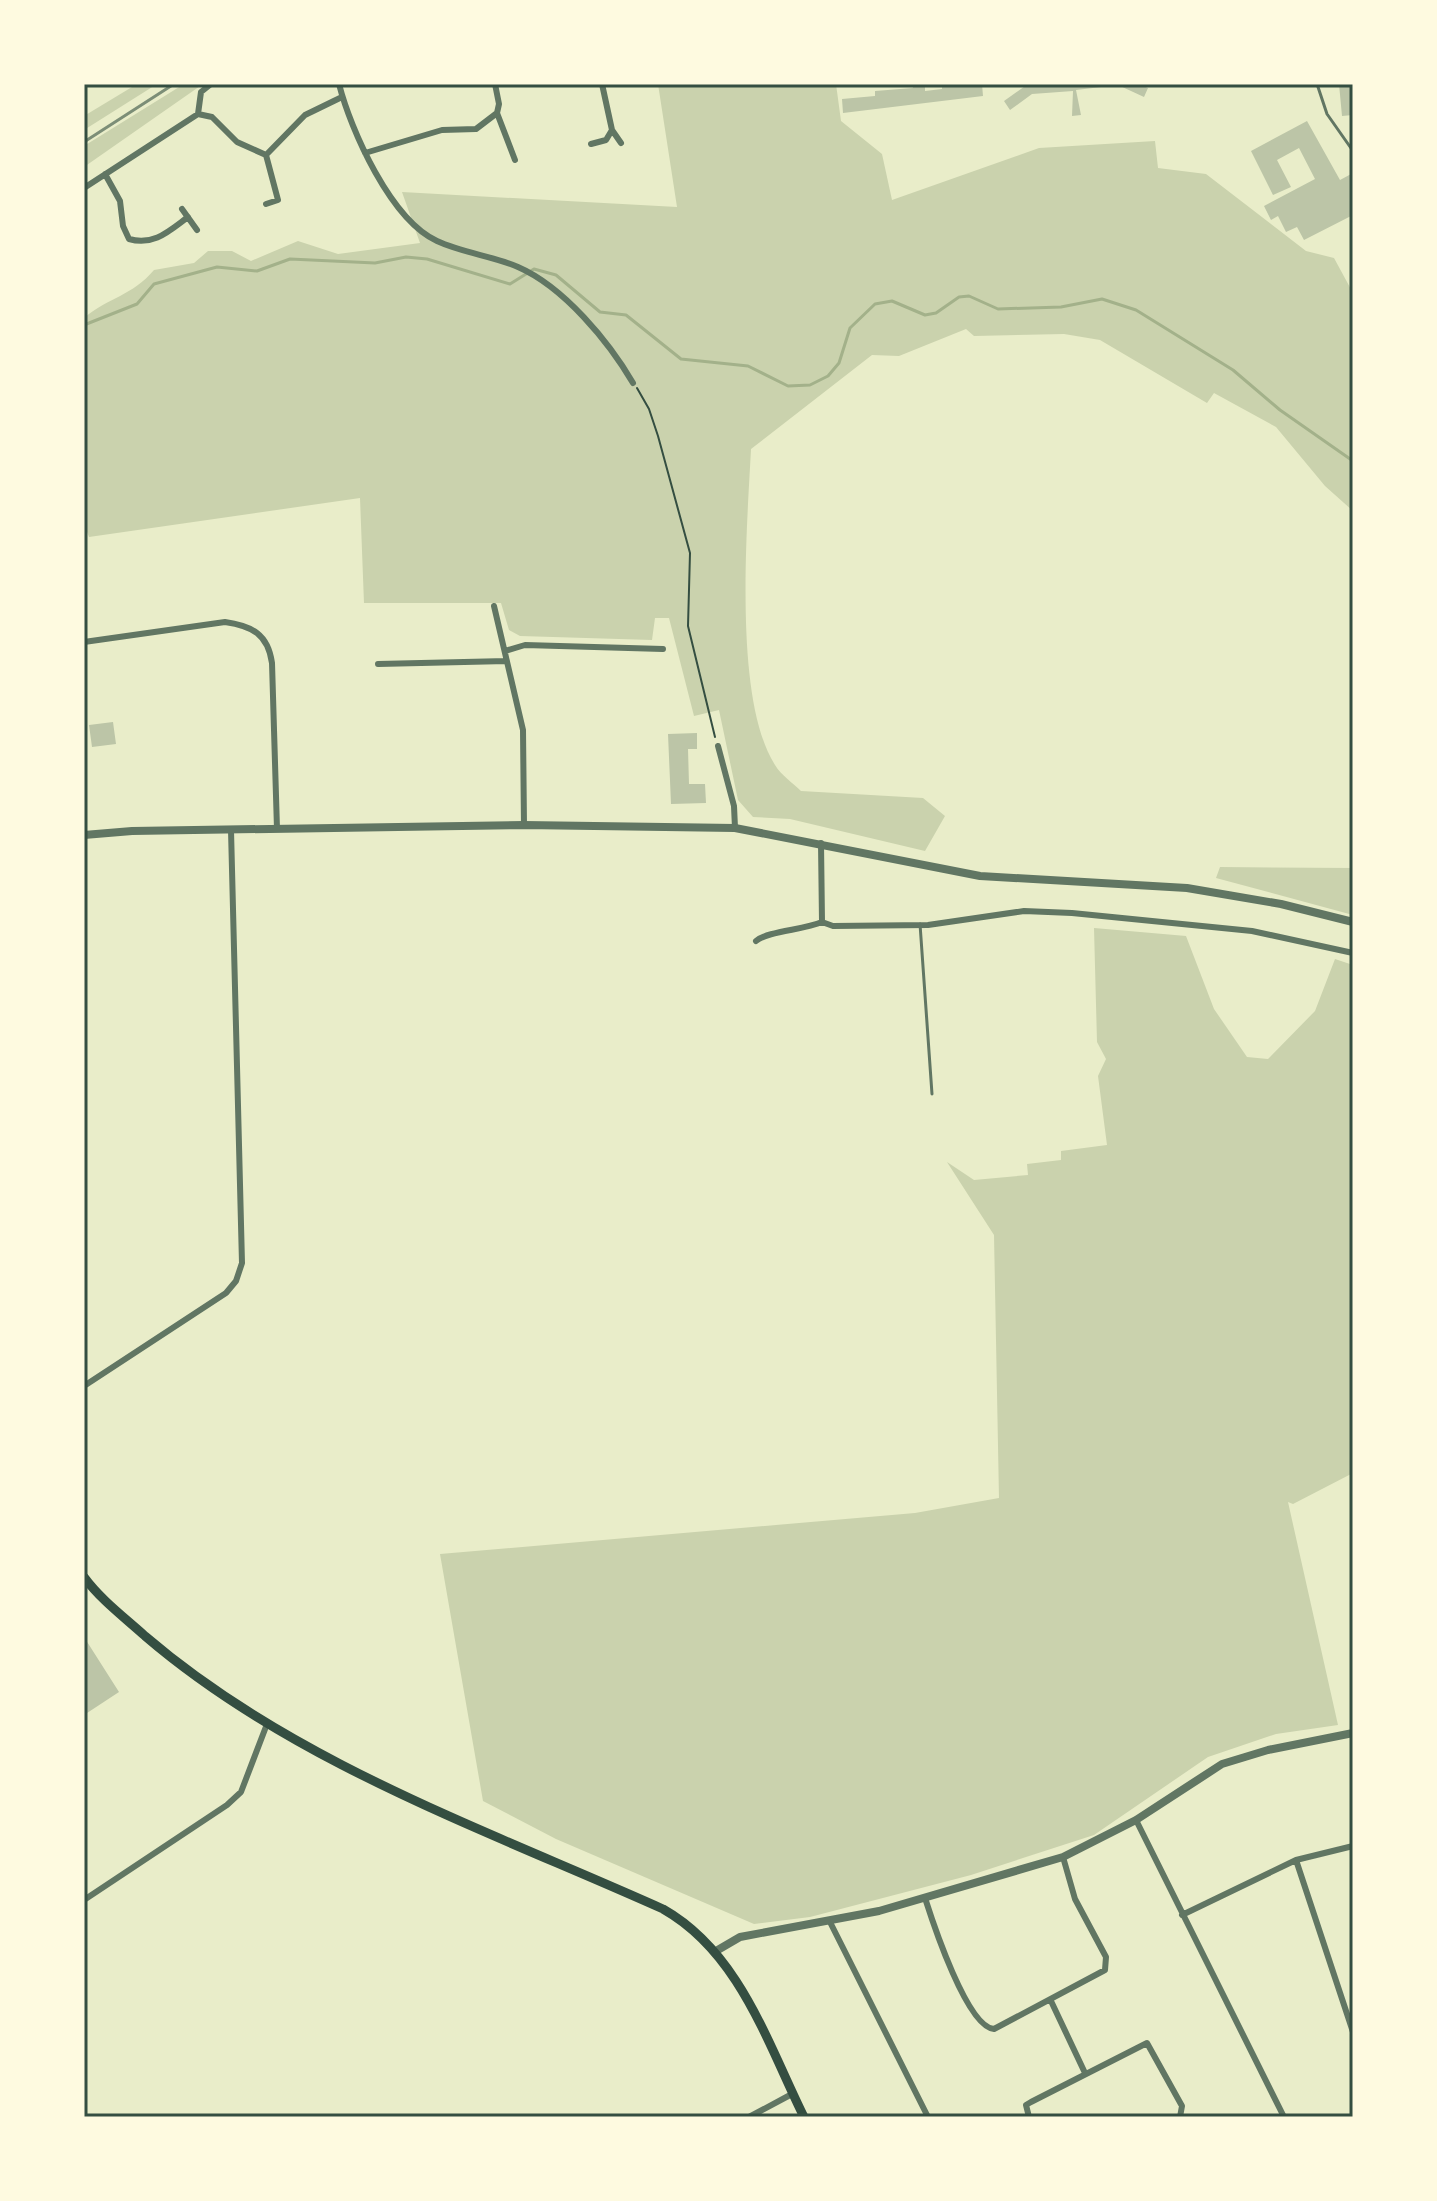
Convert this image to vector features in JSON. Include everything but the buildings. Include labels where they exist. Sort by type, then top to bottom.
[{"type":"main road","points":[[84,1577],[96,1593],[176,1662],[267,1724],[344,1768],[663,1909],[692,1926],[716,1951],[759,2022],[804,2117]]},
{"type":"street","points":[[198,114],[201,92],[211,84]]},
{"type":"street","points":[[339,84],[365,153],[406,218],[434,240],[480,258],[519,267],[563,298],[592,325],[633,383]]},
{"type":"street","points":[[495,84],[499,104],[497,113],[515,160]]},
{"type":"street","points":[[602,84],[612,130],[621,143]]},
{"type":"street","points":[[266,155],[305,115],[342,97]]},
{"type":"street","points":[[365,153],[442,130],[476,129],[497,113]]},
{"type":"street","points":[[84,188],[198,114],[212,117],[237,142],[266,155]]},
{"type":"street","points":[[591,144],[606,140],[612,130]]},
{"type":"street","points":[[266,155],[278,200],[266,204]]},
{"type":"street","points":[[105,174],[120,201],[129,239],[142,242],[159,238],[188,217]]},
{"type":"street","points":[[182,209],[197,230]]},
{"type":"street","points":[[494,606],[523,730],[524,825]]},
{"type":"street","points":[[84,642],[225,622],[246,625],[260,633],[270,648],[272,663],[277,829]]},
{"type":"street","points":[[505,651],[525,645],[663,649]]},
{"type":"street","points":[[378,664],[507,661]]},
{"type":"street","points":[[718,746],[734,806],[735,828]]},
{"type":"street","points":[[84,835],[524,825],[735,828],[980,876],[1187,888],[1281,904],[1353,922]]},
{"type":"street","points":[[84,1386],[226,1293],[236,1281],[242,1263],[231,830]]},
{"type":"street","points":[[821,843],[822,922]]},
{"type":"street","points":[[756,941],[764,934],[800,931],[822,922],[833,926],[920,924],[1024,911],[1252,931],[1353,953]]},
{"type":"street","points":[[84,1900],[227,1805],[241,1792],[267,1724]]},
{"type":"street","points":[[716,1951],[740,1937],[830,1922],[925,1898],[1063,1857],[1136,1820],[1222,1764],[1268,1750],[1353,1733]]},
{"type":"street","points":[[1136,1820],[1284,2117]]},
{"type":"street","points":[[1182,1915],[1296,1860],[1353,1846]]},
{"type":"street","points":[[925,1898],[939,1943],[986,2029],[994,2029],[1105,1970],[1107,1964],[1075,1899],[1063,1857]]},
{"type":"street","points":[[1296,1860],[1353,2032]]},
{"type":"street","points":[[830,1922],[928,2117]]},
{"type":"street","points":[[1051,2001],[1085,2073]]},
{"type":"street","points":[[1029,2117],[1026,2105],[1147,2043],[1182,2106],[1180,2117]]},
{"type":"street","points":[[749,2117],[792,2094]]},
{"type":"lane","points":[[1317,84],[1327,114],[1353,151]]},
{"type":"lane","points":[[920,924],[932,1094]]},
{"type":"path","points":[[633,383],[649,409],[690,553],[688,626],[718,746]]},
{"type":"green space","points":[[137,84],[157,84],[84,130],[84,116]]},
{"type":"green space","points":[[184,84],[203,84],[84,167],[84,146]]},
{"type":"green space","points":[[658,84],[836,84],[841,121],[882,154],[892,200],[1039,148],[1155,141],[1158,168],[1206,174],[1306,251],[1334,258],[1353,293],[1353,511],[1325,486],[1276,427],[1214,393],[1207,403],[1100,340],[1064,334],[974,336],[966,329],[899,356],[872,355],[751,449],[746,612],[753,699],[762,736],[775,765],[801,791],[923,798],[945,816],[925,851],[790,819],[753,817],[738,800],[719,710],[694,716],[669,618],[655,618],[652,640],[520,636],[509,630],[501,603],[364,603],[360,498],[89,537],[84,524],[84,318],[137,286],[154,270],[194,263],[208,251],[232,251],[251,261],[298,241],[338,254],[420,243],[402,192],[677,207]]},
{"type":"green space","points":[[1220,867],[1353,868],[1353,915],[1216,878]]},
{"type":"green space","points":[[1094,928],[1186,936],[1214,1009],[1247,1057],[1268,1059],[1315,1011],[1335,959],[1353,965],[1353,1473],[1293,1504],[1288,1502],[1338,1725],[1276,1734],[1208,1757],[1094,1835],[971,1875],[810,1917],[754,1924],[556,1839],[483,1801],[440,1554],[915,1513],[999,1498],[994,1235],[947,1162],[974,1180],[1028,1175],[1027,1164],[1061,1160],[1061,1151],[1107,1145],[1098,1076],[1106,1059],[1097,1042]]},
{"type":"waterway","points":[[84,325],[137,304],[154,284],[217,267],[257,271],[290,259],[375,263],[406,257],[427,259],[510,284],[534,269],[556,275],[600,312],[626,315],[681,359],[748,366],[788,386],[810,385],[828,376],[839,363],[850,328],[875,304],[892,301],[925,315],[936,313],[959,297],[969,296],[998,309],[1061,307],[1102,299],[1136,310],[1233,370],[1280,410],[1353,461]]},
{"type":"railway","points":[[84,142],[174,84]]}]
